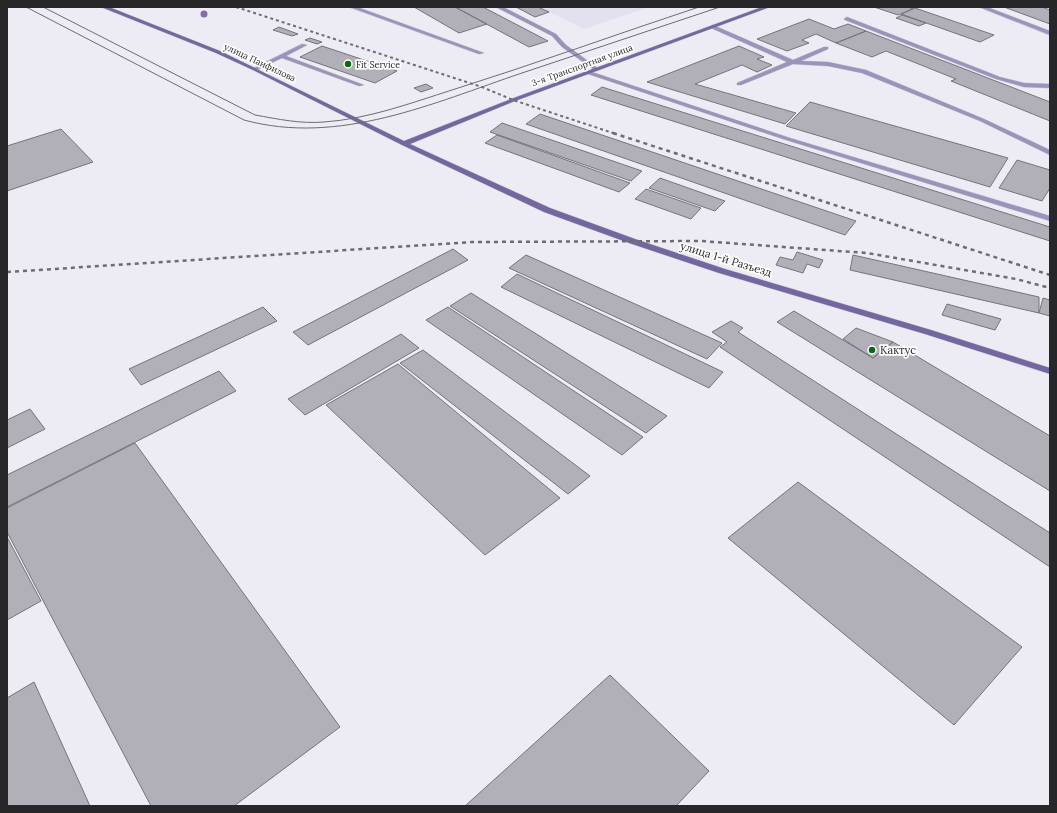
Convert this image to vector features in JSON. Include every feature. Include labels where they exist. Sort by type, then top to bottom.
[{"type":"main road","name":"улица Панфилова","points":[[104,7],[218,52],[404,144]]},
{"type":"main road","name":"3-я Транспортная улица","points":[[404,144],[587,72],[767,7]]},
{"type":"main road","name":"улица 1-й Разъезд","points":[[404,144],[547,210],[632,241],[722,271],[928,332],[1050,372]]},
{"type":"lane","points":[[352,7],[480,53]]},
{"type":"lane","points":[[499,7],[554,35],[564,46],[596,69]]},
{"type":"lane","points":[[982,7],[1050,33]]},
{"type":"lane","points":[[847,19],[998,78],[1024,85],[1050,86]]},
{"type":"lane","points":[[713,27],[793,62],[828,64],[864,71],[982,120],[1050,153]]},
{"type":"lane","points":[[255,69],[304,45]]},
{"type":"lane","points":[[740,84],[826,48]]},
{"type":"lane","points":[[281,56],[361,85]]},
{"type":"lane","points":[[587,72],[788,139],[1050,219]]},
{"type":"shaded area","points":[[539,7],[649,7],[584,29]]},
{"type":"building","points":[[414,7],[455,7],[487,24],[459,33]]},
{"type":"building","points":[[455,7],[483,7],[548,41],[529,47]]},
{"type":"building","points":[[516,7],[538,7],[549,12],[535,17]]},
{"type":"building","points":[[874,7],[908,7],[913,9],[898,15]]},
{"type":"building","points":[[1004,7],[1042,7],[1050,10],[1050,24]]},
{"type":"building","points":[[915,8],[994,35],[980,42],[901,14]]},
{"type":"building","points":[[902,15],[926,23],[919,26],[896,18]]},
{"type":"building","points":[[809,19],[834,29],[848,24],[866,31],[836,43],[816,34],[802,40],[809,43],[787,51],[757,39]]},
{"type":"building","points":[[279,27],[298,34],[292,36],[273,30]]},
{"type":"building","points":[[866,31],[1050,102],[1050,121],[951,81],[956,79],[886,51],[872,57],[836,43]]},
{"type":"building","points":[[310,38],[322,42],[317,44],[305,40]]},
{"type":"building","name":"Fit Service","points":[[322,46],[397,71],[375,83],[300,57]]},
{"type":"building","points":[[739,46],[764,57],[757,59],[772,65],[757,72],[742,65],[695,84],[796,113],[785,124],[647,82]]},
{"type":"building","points":[[426,84],[433,88],[421,92],[414,88]]},
{"type":"building","points":[[602,87],[1050,227],[1050,241],[591,95]]},
{"type":"building","points":[[810,102],[1008,158],[990,187],[786,126]]},
{"type":"building","points":[[540,114],[856,221],[845,235],[526,124]]},
{"type":"building","points":[[502,123],[642,171],[631,181],[490,132]]},
{"type":"building","points":[[61,129],[93,162],[7,191],[7,146]]},
{"type":"building","points":[[497,135],[630,183],[619,192],[485,143]]},
{"type":"building","points":[[1017,160],[1050,170],[1050,188],[1042,201],[999,188]]},
{"type":"building","points":[[660,178],[725,201],[715,211],[649,188]]},
{"type":"building","points":[[646,189],[701,208],[691,219],[635,199]]},
{"type":"building","points":[[453,249],[468,260],[308,345],[293,332]]},
{"type":"building","points":[[797,252],[823,260],[819,268],[807,264],[803,273],[776,265],[780,257],[793,260]]},
{"type":"building","points":[[526,255],[722,343],[707,359],[509,268]]},
{"type":"building","points":[[853,255],[1039,297],[1039,313],[850,270]]},
{"type":"building","points":[[517,274],[723,372],[709,388],[501,287]]},
{"type":"building","points":[[471,293],[667,416],[646,433],[450,306]]},
{"type":"building","points":[[1043,298],[1050,300],[1050,316],[1039,313]]},
{"type":"building","points":[[947,304],[1001,319],[995,330],[942,315]]},
{"type":"building","points":[[263,307],[277,321],[141,385],[129,369]]},
{"type":"building","points":[[448,307],[643,437],[622,455],[426,320]]},
{"type":"building","points":[[794,311],[873,358],[893,342],[1050,436],[1050,491],[777,322]]},
{"type":"building","points":[[731,321],[743,328],[738,332],[1050,533],[1050,567],[720,347],[727,342],[712,332]]},
{"type":"building","name":"Кактус","points":[[856,328],[893,342],[873,358],[843,339]]},
{"type":"building","points":[[401,334],[419,348],[305,415],[288,399]]},
{"type":"building","points":[[423,350],[590,476],[568,494],[400,363]]},
{"type":"building","points":[[398,364],[560,498],[485,555],[326,405]]},
{"type":"building","points":[[219,371],[236,391],[7,507],[7,475]]},
{"type":"building","points":[[30,409],[45,429],[7,448],[7,420]]},
{"type":"building","points":[[135,443],[340,727],[234,806],[151,806],[7,532],[7,508]]},
{"type":"building","points":[[798,482],[1022,647],[954,725],[728,538]]},
{"type":"building","points":[[7,537],[41,601],[7,620]]},
{"type":"building","points":[[610,675],[709,771],[676,806],[465,806]]},
{"type":"building","points":[[34,682],[90,806],[7,806],[7,698]]},
{"type":"tram line","points":[[26,7],[244,120],[280,127],[315,128],[385,118],[420,108],[720,7]]},
{"type":"tram line","points":[[43,7],[255,115],[289,121],[306,122],[324,122],[357,118],[405,105],[514,70],[699,7]]},
{"type":"railway","points":[[236,7],[482,87],[513,100],[616,134]]},
{"type":"railway","points":[[613,133],[1050,275]]},
{"type":"railway","points":[[7,272],[472,242],[701,241],[867,253],[1016,279],[1050,288]]},
{"type":"place","name":"Fit Service","points":[[348,64]]},
{"type":"place","name":"Кактус","points":[[872,350]]}]
